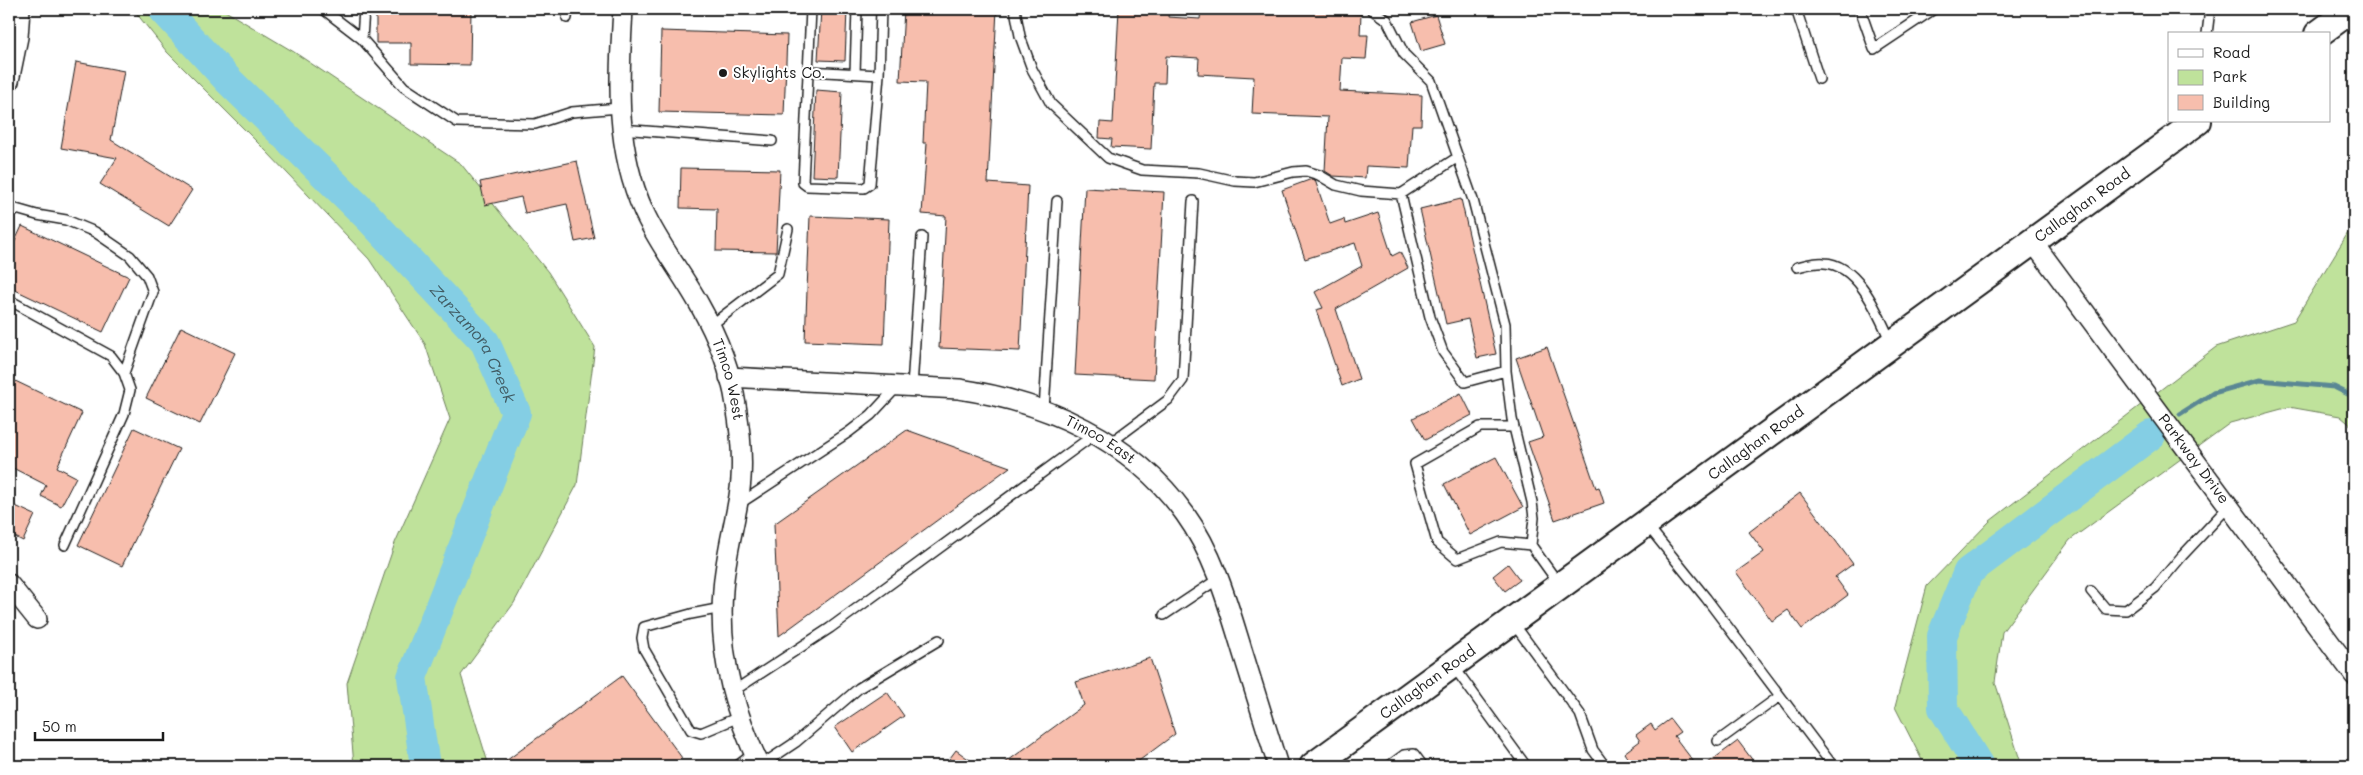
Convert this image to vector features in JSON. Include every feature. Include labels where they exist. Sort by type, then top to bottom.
[{"type":"main road","points":[[2321,32],[2352,9]]},
{"type":"main road","name":"Callaghan Road","points":[[1314,766],[2197,122]]},
{"type":"street","points":[[9,82],[18,37],[20,9]]},
{"type":"street","name":"Timco West","points":[[623,9],[619,108],[626,159],[643,210],[657,238],[699,304],[710,327],[729,377],[740,432],[742,463],[738,505],[727,556],[722,608],[722,636],[731,692],[739,717],[758,761]]},
{"type":"street","name":"Parkway Drive","points":[[2033,242],[2354,675]]},
{"type":"street","name":"Timco East","points":[[729,377],[959,389],[994,394],[1044,410],[1102,439],[1142,467],[1186,514],[1201,539],[1226,595],[1278,766]]},
{"type":"street","points":[[9,584],[36,619]]},
{"type":"lane","points":[[323,9],[362,39],[404,87],[457,122],[535,124],[572,112],[619,108]]},
{"type":"lane","points":[[362,39],[364,9]]},
{"type":"lane","points":[[767,9],[774,9]]},
{"type":"lane","points":[[811,9],[803,183],[807,186],[864,188],[870,184],[879,74],[881,9]]},
{"type":"lane","points":[[855,73],[857,9]]},
{"type":"lane","points":[[1015,9],[1020,36],[1032,69],[1051,104],[1108,158],[1142,170],[1199,173],[1235,181],[1254,182],[1293,172],[1306,171],[1319,175],[1336,185],[1361,191],[1401,194],[1458,157]]},
{"type":"lane","points":[[1371,9],[1387,20],[1404,54],[1431,81],[1473,200],[1505,324],[1506,370],[1514,427],[1534,518],[1531,545],[1561,586]]},
{"type":"lane","points":[[1796,9],[1819,79]]},
{"type":"lane","points":[[1860,9],[1874,49],[1934,9]]},
{"type":"lane","points":[[2206,32],[2210,9]]},
{"type":"lane","points":[[808,71],[879,74]]},
{"type":"lane","points":[[621,130],[772,141]]},
{"type":"lane","points":[[1401,194],[1430,317],[1444,352],[1465,382],[1506,370]]},
{"type":"lane","points":[[1044,410],[1057,201]]},
{"type":"lane","points":[[731,692],[830,628],[1102,439],[1168,400],[1183,380],[1193,201]]},
{"type":"lane","points":[[9,207],[37,216],[66,220],[95,232],[130,256],[147,276],[153,292],[124,373]]},
{"type":"lane","points":[[710,327],[778,274],[788,229]]},
{"type":"lane","points":[[738,505],[849,432],[905,386],[922,237]]},
{"type":"lane","points":[[1797,267],[1825,262],[1845,270],[1866,290],[1892,345]]},
{"type":"lane","points":[[9,300],[111,356],[124,373],[130,390],[124,414],[65,545]]},
{"type":"lane","points":[[1514,427],[1480,427],[1415,464],[1437,542],[1457,559],[1501,542],[1531,545]]},
{"type":"lane","points":[[2091,591],[2106,609],[2126,610],[2155,588],[2229,506]]},
{"type":"lane","points":[[1646,524],[1706,598],[1833,766]]},
{"type":"lane","points":[[1164,615],[1218,579]]},
{"type":"lane","points":[[722,608],[690,614],[644,627],[642,638],[644,649],[691,730],[701,733],[739,717]]},
{"type":"lane","points":[[1512,621],[1580,714],[1594,750],[1605,766]]},
{"type":"lane","points":[[737,766],[758,761],[796,742],[859,688],[939,640]]},
{"type":"lane","points":[[1453,665],[1526,766]]},
{"type":"lane","points":[[1718,741],[1780,696]]},
{"type":"lane","points":[[1389,766],[1404,755],[1414,754],[1423,766]]},
{"type":"green space","points":[[133,9],[222,9],[294,52],[461,164],[548,272],[595,347],[577,485],[514,603],[461,675],[489,766],[354,766],[347,683],[395,543],[450,419],[425,344],[369,259],[268,153],[167,52]]},
{"type":"green space","points":[[2354,223],[2354,428],[2340,416],[2289,407],[2230,423],[2070,540],[2002,632],[1995,682],[2022,766],[1925,766],[1895,707],[1927,586],[1990,521],[2216,347],[2294,321]]},
{"type":"building","points":[[376,9],[471,9],[470,65],[411,64],[411,43],[376,43]]},
{"type":"building","points":[[821,9],[847,9],[845,61],[818,60]]},
{"type":"building","points":[[904,9],[997,9],[988,183],[1028,186],[1020,351],[939,348],[946,216],[922,214],[927,143],[923,143],[926,82],[900,81]]},
{"type":"building","points":[[1119,9],[1169,9],[1168,17],[1200,19],[1201,9],[1261,9],[1361,14],[1360,35],[1368,35],[1366,59],[1342,58],[1340,91],[1422,95],[1421,125],[1412,125],[1409,168],[1366,166],[1365,178],[1333,176],[1325,171],[1328,117],[1252,114],[1254,77],[1198,74],[1199,58],[1166,56],[1165,83],[1154,83],[1151,149],[1111,147],[1112,139],[1099,138],[1100,122],[1113,123]]},
{"type":"building","points":[[1436,15],[1445,44],[1421,51],[1412,22]]},
{"type":"building","name":"Skylights Co.","points":[[661,31],[787,35],[784,115],[659,112]]},
{"type":"building","points":[[76,62],[124,71],[111,140],[192,190],[169,226],[100,184],[117,158],[61,148]]},
{"type":"building","points":[[816,90],[842,92],[838,177],[812,176]]},
{"type":"building","points":[[577,161],[594,238],[575,242],[567,204],[525,213],[521,197],[485,205],[480,182]]},
{"type":"building","points":[[681,168],[780,170],[776,252],[716,251],[717,209],[680,208]]},
{"type":"building","points":[[1312,179],[1315,180],[1330,224],[1344,219],[1345,224],[1378,213],[1392,256],[1400,252],[1408,268],[1336,309],[1359,379],[1342,386],[1316,310],[1323,308],[1315,292],[1362,266],[1355,243],[1305,259],[1282,190]]},
{"type":"building","points":[[1085,188],[1164,192],[1154,379],[1075,375]]},
{"type":"building","points":[[1461,199],[1496,354],[1477,358],[1468,319],[1446,324],[1420,209]]},
{"type":"building","points":[[810,216],[889,219],[884,344],[805,341]]},
{"type":"building","points":[[22,226],[129,277],[103,332],[9,287],[9,254]]},
{"type":"building","points":[[181,327],[235,353],[200,424],[146,398]]},
{"type":"building","points":[[1547,347],[1596,488],[1599,487],[1604,503],[1555,520],[1528,442],[1543,437],[1516,358]]},
{"type":"building","points":[[9,378],[82,413],[57,467],[76,477],[61,506],[41,496],[46,485],[9,466]]},
{"type":"building","points":[[1461,393],[1472,415],[1425,440],[1413,418]]},
{"type":"building","points":[[134,428],[179,449],[122,566],[78,545]]},
{"type":"building","points":[[907,430],[1010,467],[779,636],[774,524]]},
{"type":"building","points":[[1496,457],[1523,507],[1470,535],[1444,484]]},
{"type":"building","points":[[1800,493],[1853,564],[1835,577],[1848,595],[1802,629],[1788,610],[1772,621],[1736,572],[1764,552],[1749,532]]},
{"type":"building","points":[[9,503],[35,515],[23,541],[9,534]]},
{"type":"building","points":[[1508,564],[1520,580],[1505,591],[1493,576]]},
{"type":"building","points":[[1150,658],[1175,734],[1132,766],[1001,766],[1084,705],[1076,682]]},
{"type":"building","points":[[622,676],[682,758],[670,766],[499,766]]},
{"type":"building","points":[[887,692],[904,716],[852,752],[835,727]]},
{"type":"building","points":[[1670,719],[1680,732],[1674,736],[1697,766],[1633,766],[1624,753],[1640,741],[1636,735],[1651,724],[1655,730]]},
{"type":"building","points":[[1738,741],[1757,766],[1704,766]]},
{"type":"building","points":[[956,750],[978,766],[944,766]]},
{"type":"waterway","name":"Zarzamora Creek","points":[[163,9],[229,81],[370,219],[485,342],[516,413],[412,677],[425,766]]},
{"type":"waterway","points":[[2180,414],[2213,393],[2260,380],[2334,387],[2354,397]]},
{"type":"waterway","points":[[1979,766],[1943,708],[1942,636],[1968,572],[2151,435]]},
{"type":"place","name":"Skylights Co.","points":[[723,73]]}]
